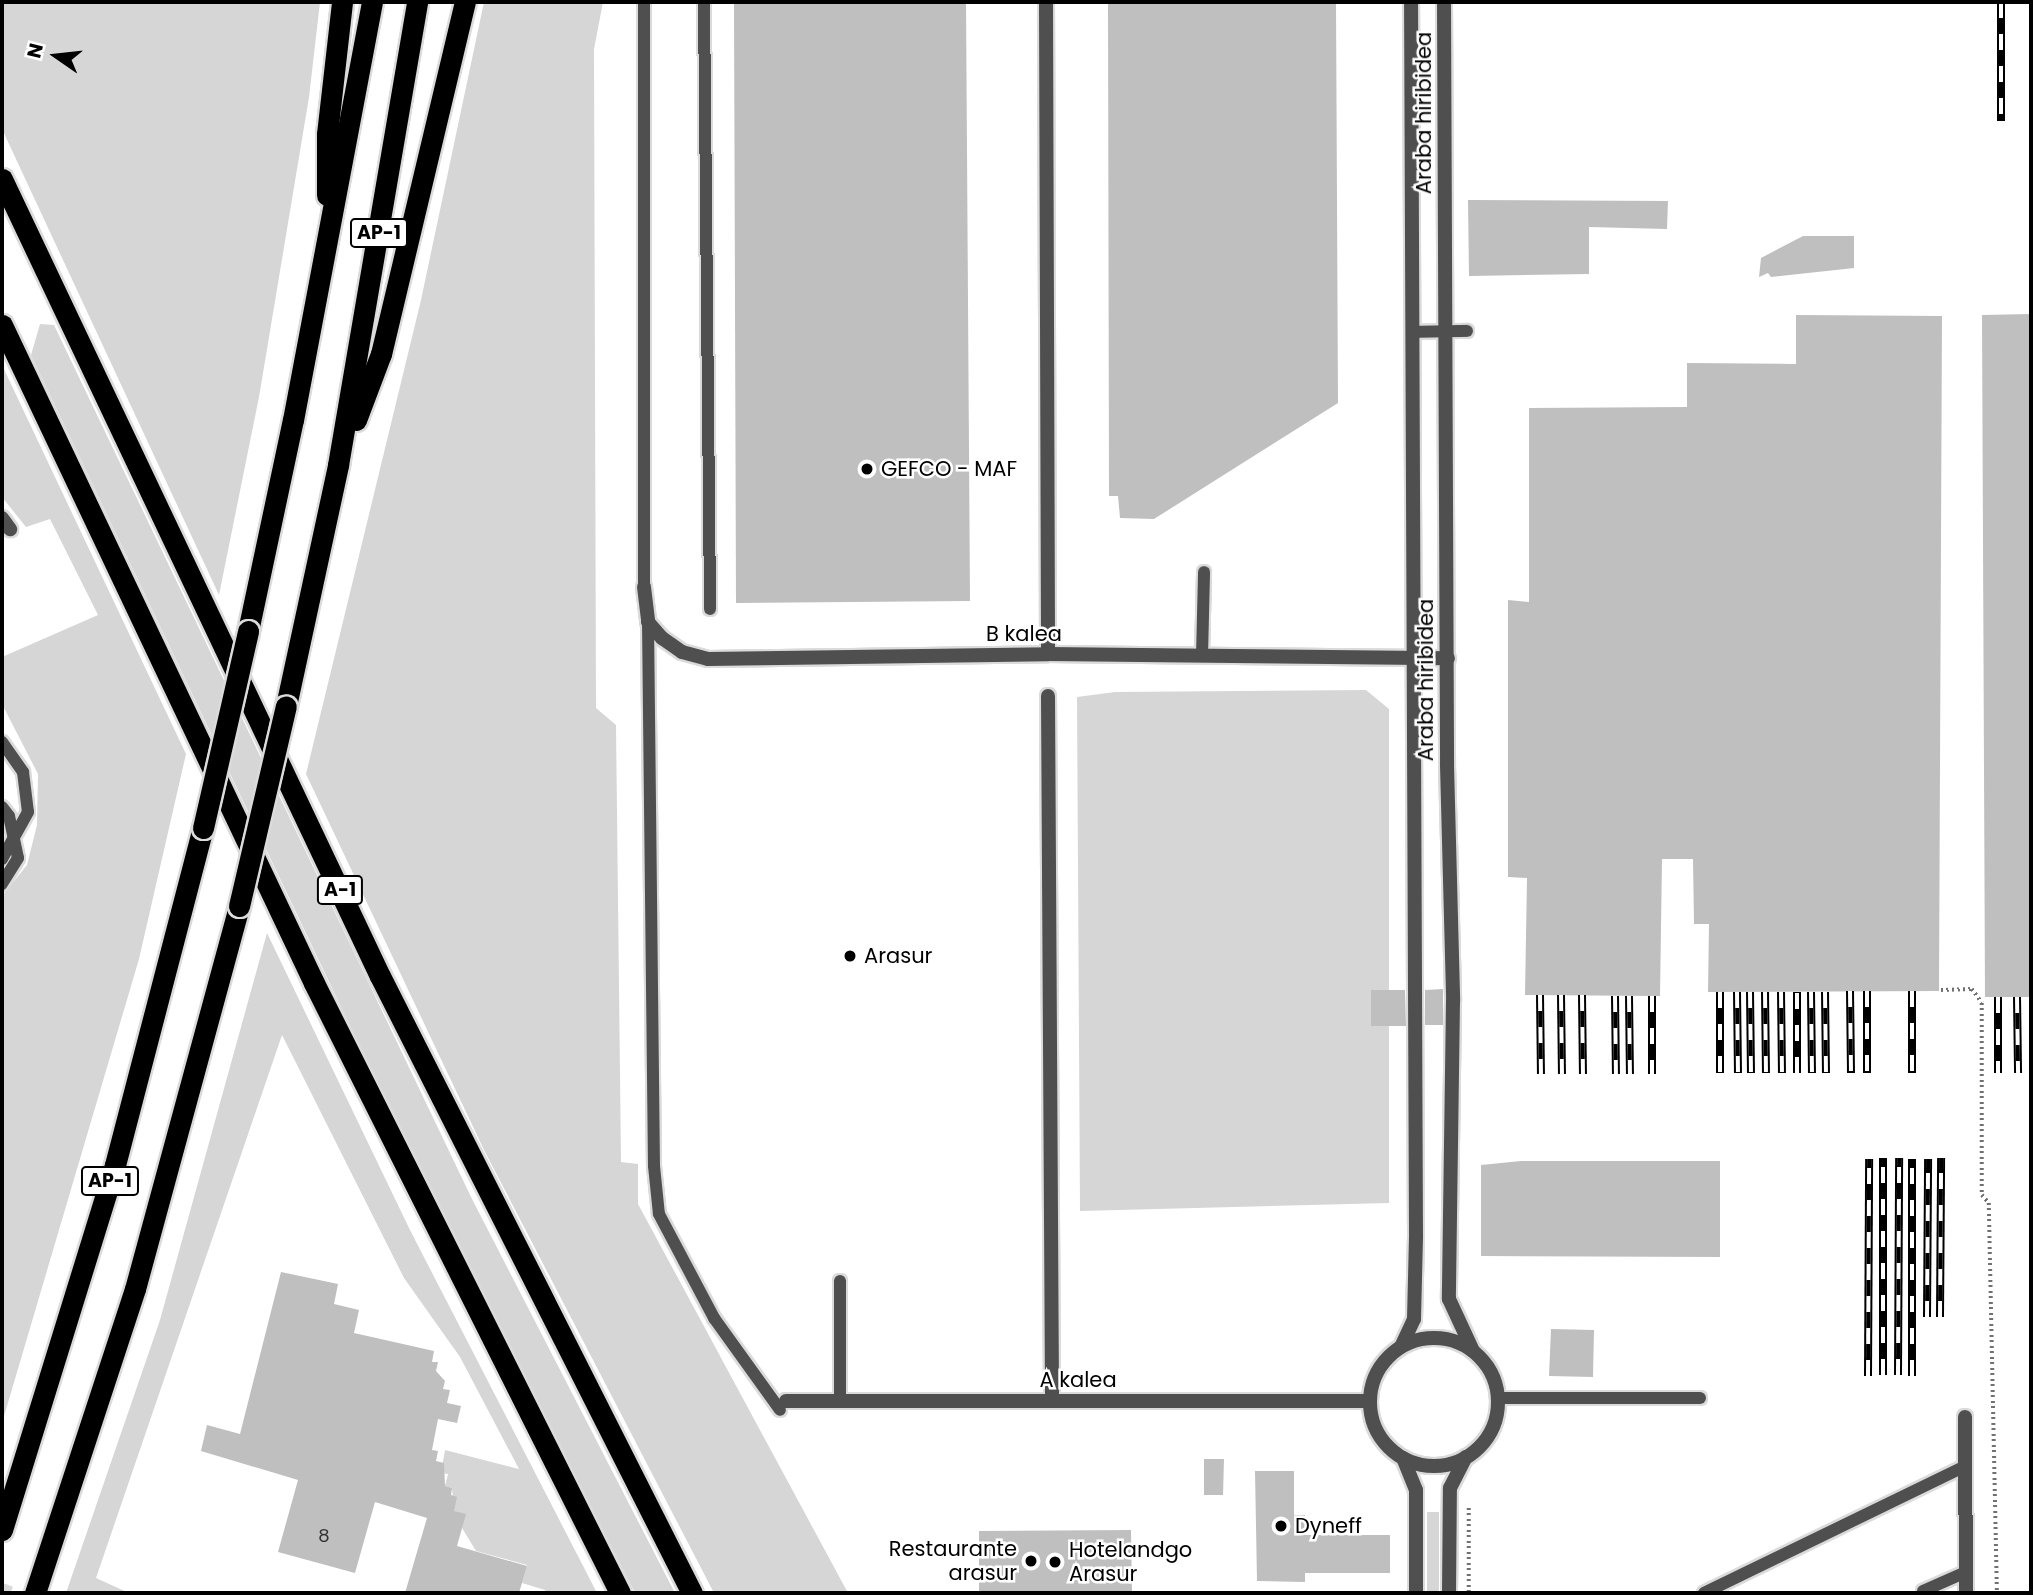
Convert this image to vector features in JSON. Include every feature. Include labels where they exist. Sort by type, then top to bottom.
[{"type":"highway","points":[[327,238],[327,134],[342,2]]},
{"type":"highway","name":"AP-1","points":[[2,1530],[115,1165],[202,828],[248,631],[372,2]]},
{"type":"highway","name":"AP-1","points":[[36,1593],[135,1289],[239,906],[338,465],[417,2]]},
{"type":"highway","points":[[338,465],[381,354],[464,2]]},
{"type":"highway","name":"A-1","points":[[2,179],[380,976],[692,1593]]},
{"type":"highway","points":[[2,325],[320,996],[620,1593]]},
{"type":"street","points":[[1046,2],[1048,654]]},
{"type":"street","name":"Araba hiribidea","points":[[1401,1347],[1414,1318],[1415,1298],[1411,2]]},
{"type":"street","name":"Araba hiribidea","points":[[1444,2],[1453,1001],[1449,1299],[1451,1313],[1473,1351]]},
{"type":"street","points":[[644,587],[648,622]]},
{"type":"street","name":"B kalea","points":[[648,622],[682,652],[708,659],[1048,654],[1448,658]]},
{"type":"street","points":[[1048,696],[1052,1401]]},
{"type":"street","points":[[1416,1593],[1416,1490],[1403,1458],[1378,1434],[1370,1401],[1379,1370],[1401,1347],[1438,1338],[1473,1351],[1493,1378],[1498,1398],[1490,1433],[1466,1457],[1450,1488],[1449,1593]]},
{"type":"street","name":"A kalea","points":[[783,1406],[840,1402],[1370,1401]]},
{"type":"street","points":[[1965,1417],[1966,1593]]},
{"type":"street","points":[[1403,1458],[1424,1465],[1446,1465],[1466,1457]]},
{"type":"lane","points":[[644,2],[644,587]]},
{"type":"lane","points":[[704,2],[710,609]]},
{"type":"lane","points":[[1413,332],[1467,331]]},
{"type":"lane","points":[[1202,656],[1204,572]]},
{"type":"lane","points":[[648,622],[654,1166],[659,1214],[714,1318],[783,1406]]},
{"type":"lane","points":[[2,742],[23,772],[28,812],[17,838],[2,859]]},
{"type":"lane","points":[[2,807],[17,838],[18,858],[2,884]]},
{"type":"lane","points":[[840,1281],[840,1402]]},
{"type":"lane","points":[[1498,1398],[1700,1398]]},
{"type":"lane","points":[[1704,1593],[1966,1466]]},
{"type":"lane","points":[[1922,1593],[1966,1572]]},
{"type":"path","points":[[1941,990],[1972,989],[1982,1003],[1982,1195],[1989,1203],[1997,1593]]},
{"type":"shaded area","points":[[2,2],[320,2],[309,97],[259,397],[219,595],[2,129]]},
{"type":"shaded area","points":[[484,2],[603,2],[594,49],[596,708],[616,725],[621,1162],[638,1164],[638,1204],[848,1593],[714,1593],[484,1150],[306,774],[421,300]]},
{"type":"shaded area","points":[[40,324],[54,325],[472,1199],[675,1593],[635,1593],[379,1087],[31,355]]},
{"type":"shaded area","points":[[2,365],[186,754],[139,959],[2,1423],[2,896],[27,865],[37,825],[38,774],[2,704],[2,657],[98,615],[50,519],[26,527],[2,497]]},
{"type":"shaded area","points":[[1366,690],[1389,709],[1389,1203],[1080,1211],[1077,697],[1115,692]]},
{"type":"shaded area","points":[[267,933],[410,1230],[597,1593],[545,1593],[545,1590],[522,1583],[527,1565],[476,1551],[462,1528],[454,1511],[452,1488],[445,1486],[448,1474],[441,1473],[445,1450],[519,1469],[460,1357],[404,1278],[282,1035],[96,1578],[129,1593],[66,1593],[160,1320]]},
{"type":"shaded area","points":[[1427,1512],[1439,1512],[1439,1593],[1427,1593]]},
{"type":"building","points":[[734,2],[966,2],[970,601],[736,603]]},
{"type":"building","points":[[1108,2],[1336,2],[1338,403],[1154,519],[1120,518],[1118,496],[1109,496]]},
{"type":"building","points":[[1468,200],[1668,201],[1667,229],[1589,227],[1589,274],[1469,276]]},
{"type":"building","points":[[1803,236],[1854,236],[1854,268],[1771,277],[1768,273],[1759,277],[1761,258]]},
{"type":"building","points":[[2031,314],[2031,997],[1985,997],[1982,315]]},
{"type":"building","points":[[1796,315],[1942,316],[1939,991],[1708,992],[1709,924],[1694,924],[1693,859],[1662,859],[1660,996],[1525,995],[1527,878],[1508,877],[1508,600],[1529,602],[1529,408],[1687,407],[1687,363],[1796,364]]},
{"type":"building","points":[[1443,989],[1443,1025],[1425,1025],[1425,990]]},
{"type":"building","points":[[1371,990],[1405,990],[1406,1026],[1371,1026]]},
{"type":"building","points":[[1521,1161],[1720,1161],[1720,1257],[1481,1256],[1481,1165]]},
{"type":"building","points":[[281,1272],[338,1284],[334,1304],[359,1310],[354,1333],[434,1351],[432,1362],[438,1362],[436,1371],[445,1381],[443,1389],[450,1390],[447,1403],[461,1406],[457,1423],[438,1419],[432,1450],[438,1451],[436,1461],[444,1463],[445,1486],[452,1488],[451,1495],[457,1497],[454,1511],[466,1514],[457,1546],[527,1566],[519,1593],[405,1593],[427,1518],[375,1502],[355,1573],[278,1552],[298,1480],[201,1451],[207,1425],[240,1434]]},
{"type":"building","points":[[1551,1329],[1594,1330],[1593,1377],[1549,1376]]},
{"type":"building","points":[[1204,1459],[1224,1459],[1223,1495],[1204,1495]]},
{"type":"building","name":"Dyneff","points":[[1255,1471],[1294,1471],[1294,1515],[1305,1515],[1305,1535],[1390,1535],[1390,1573],[1305,1573],[1305,1582],[1257,1581]]},
{"type":"building","name":"Hotelandgo Arasur","points":[[1131,1530],[1132,1593],[979,1593],[979,1531]]},
{"type":"tunnel","points":[[2,1590],[10,1593]]},
{"type":"railway","points":[[2001,2],[2001,121]]},
{"type":"railway","points":[[1850,991],[1851,1073]]},
{"type":"railway","points":[[1867,991],[1867,1073]]},
{"type":"railway","points":[[1912,991],[1912,1073]]},
{"type":"railway","points":[[1720,992],[1720,1073]]},
{"type":"railway","points":[[1737,992],[1738,1073]]},
{"type":"railway","points":[[1750,992],[1751,1073]]},
{"type":"railway","points":[[1765,992],[1766,1073]]},
{"type":"railway","points":[[1781,992],[1782,1073]]},
{"type":"railway","points":[[1797,992],[1797,1073]]},
{"type":"railway","points":[[1811,992],[1812,1073]]},
{"type":"railway","points":[[1825,992],[1826,1073]]},
{"type":"railway","points":[[1540,995],[1541,1074]]},
{"type":"railway","points":[[1561,995],[1562,1074]]},
{"type":"railway","points":[[1582,995],[1583,1074]]},
{"type":"railway","points":[[1615,996],[1616,1074]]},
{"type":"railway","points":[[1629,996],[1630,1074]]},
{"type":"railway","points":[[1652,996],[1652,1074]]},
{"type":"railway","points":[[1998,997],[1998,1073]]},
{"type":"railway","points":[[2017,997],[2018,1073]]},
{"type":"railway","points":[[1883,1158],[1883,1375]]},
{"type":"railway","points":[[1898,1375],[1899,1158]]},
{"type":"railway","points":[[1940,1317],[1941,1158]]},
{"type":"railway","points":[[1868,1376],[1869,1159]]},
{"type":"railway","points":[[1912,1159],[1912,1376]]},
{"type":"railway","points":[[1927,1317],[1928,1159]]},
{"type":"place","name":"GEFCO - MAF","points":[[867,469]]},
{"type":"place","name":"Arasur","points":[[850,956]]},
{"type":"place","name":"Dyneff","points":[[1281,1526]]},
{"type":"place","name":"Restaurante arasur","points":[[1031,1561]]},
{"type":"place","name":"Hotelandgo Arasur","points":[[1055,1562]]}]
